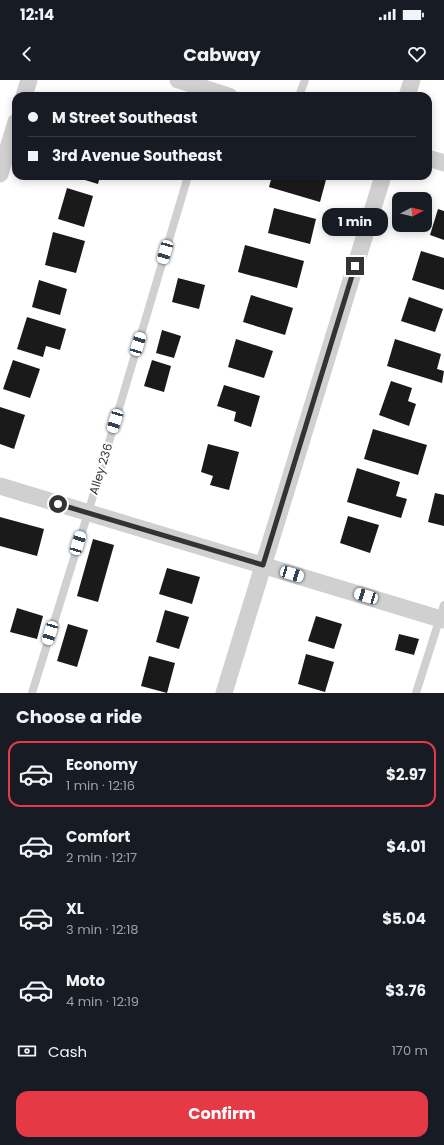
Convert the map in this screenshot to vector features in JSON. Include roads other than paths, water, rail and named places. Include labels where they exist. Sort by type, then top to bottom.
[{"type":"street","points":[[25,92],[29,80]]},
{"type":"street","points":[[178,80],[217,92]]},
{"type":"street","points":[[408,92],[412,80]]},
{"type":"street","points":[[0,174],[12,135]]},
{"type":"street","points":[[432,159],[444,163]]},
{"type":"street","points":[[224,693],[382,180]]},
{"type":"street","points":[[0,486],[263,565],[443,614]]},
{"type":"lane","points":[[300,92],[305,80]]},
{"type":"lane","name":"Alley 236","points":[[32,693],[88,513],[187,180]]},
{"type":"lane","points":[[416,693],[443,614]]}]
